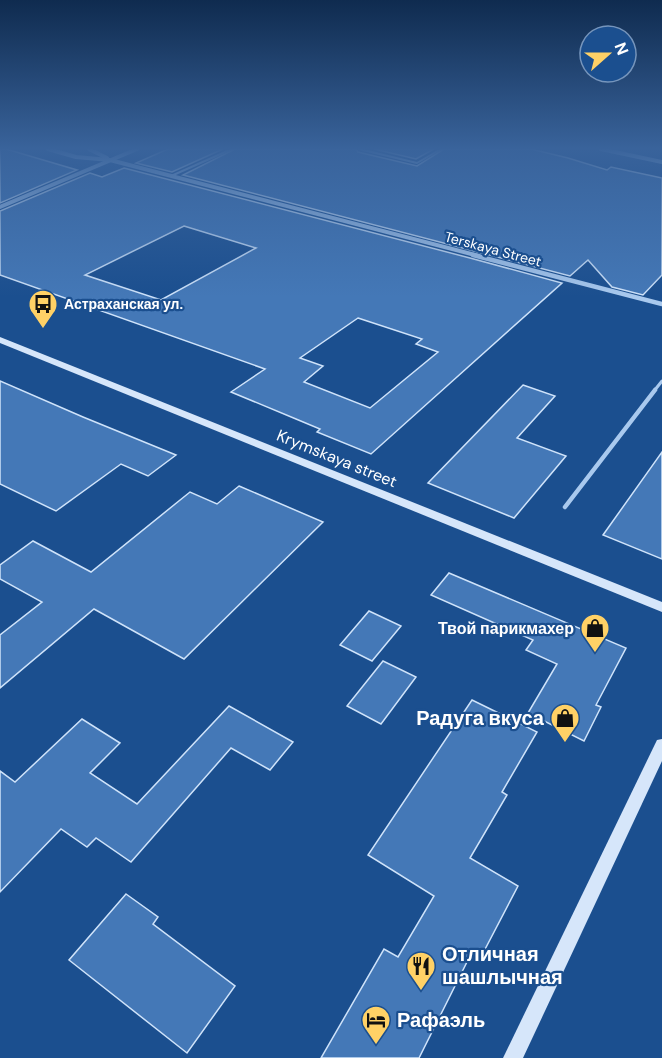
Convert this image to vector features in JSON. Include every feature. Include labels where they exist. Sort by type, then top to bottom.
[{"type":"street","points":[[0,207],[20,198]]},
{"type":"street","name":"Terskaya Street","points":[[257,198],[662,304]]},
{"type":"street","name":"Krymskaya street","points":[[0,340],[662,607]]},
{"type":"street","points":[[513,1058],[662,745]]},
{"type":"lane","points":[[565,507],[662,381]]},
{"type":"building","points":[[0,198],[11,198],[0,203]]},
{"type":"building","points":[[30,198],[241,198],[562,283],[371,454],[317,432],[320,429],[231,392],[265,369],[0,275],[0,211]],"holes":[[[184,226],[256,248],[161,300],[85,275]],[[358,318],[422,339],[416,344],[438,352],[370,408],[304,382],[323,366],[300,358]]]},
{"type":"building","points":[[273,198],[662,198],[662,275],[643,295],[612,287],[588,260],[570,276]]},
{"type":"building","points":[[0,381],[176,455],[148,476],[121,464],[56,511],[0,484]]},
{"type":"building","points":[[523,385],[555,396],[517,438],[566,456],[514,518],[428,483]]},
{"type":"building","points":[[662,452],[662,559],[603,535]]},
{"type":"building","points":[[239,486],[323,522],[184,659],[94,609],[0,688],[0,635],[42,602],[0,579],[0,565],[33,541],[91,572],[190,492],[217,504]]},
{"type":"building","points":[[449,573],[626,648],[596,705],[601,707],[584,741],[528,713],[557,664],[526,650],[533,640],[431,595]]},
{"type":"building","points":[[369,611],[401,626],[372,661],[340,645]]},
{"type":"building","points":[[383,661],[416,677],[381,724],[347,706]]},
{"type":"building","points":[[472,700],[537,732],[502,792],[507,795],[470,858],[518,886],[482,955],[473,950],[419,1058],[321,1058],[384,949],[398,957],[434,896],[368,855]]},
{"type":"building","points":[[229,706],[293,742],[270,770],[231,748],[131,862],[96,838],[87,847],[61,829],[0,892],[0,771],[15,782],[82,719],[120,743],[90,773],[137,804]]},
{"type":"building","points":[[126,894],[158,917],[153,924],[235,986],[187,1053],[69,960]]},
{"type":"place","name":"Астраханская ул.","points":[[43,330]]},
{"type":"place","name":"Твой парикмахер","points":[[595,654]]},
{"type":"place","name":"Радуга вкуса","points":[[565,744]]},
{"type":"place","name":"Отличная шашлычная","points":[[421,992]]},
{"type":"place","name":"Рафаэль","points":[[376,1046]]}]
